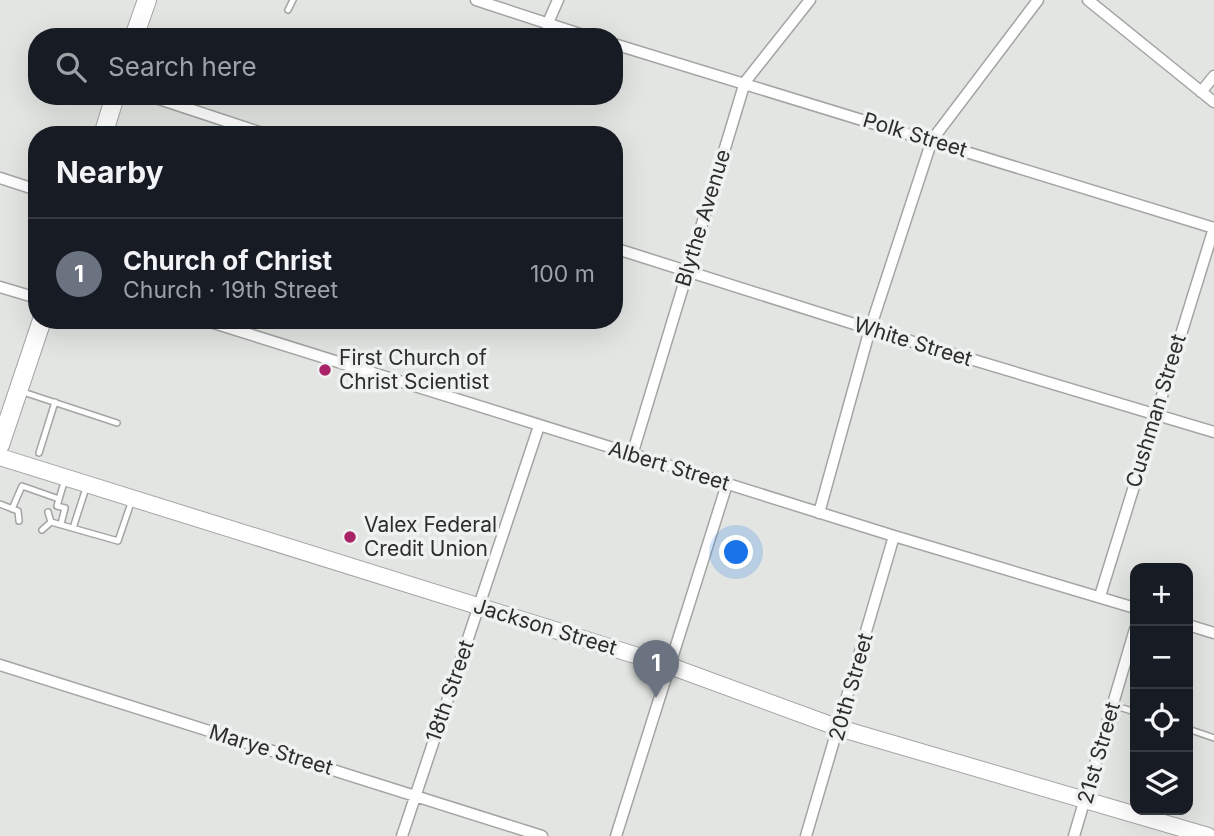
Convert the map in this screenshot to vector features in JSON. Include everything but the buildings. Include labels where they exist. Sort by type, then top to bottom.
[{"type":"main road","points":[[137,28],[146,0]]},
{"type":"main road","points":[[106,126],[112,105]]},
{"type":"main road","points":[[0,445],[38,329]]},
{"type":"main road","name":"Jackson Street","points":[[0,457],[670,666],[839,728],[1209,836]]},
{"type":"street","points":[[476,0],[560,28]]},
{"type":"street","points":[[547,24],[558,0]]},
{"type":"street","name":"Blythe Avenue","points":[[632,455],[745,82],[810,0]]},
{"type":"street","points":[[819,513],[870,329],[932,140],[1038,0]]},
{"type":"street","points":[[1088,0],[1214,102]]},
{"type":"street","name":"Polk Street","points":[[623,47],[1214,228]]},
{"type":"street","points":[[1201,92],[1214,76]]},
{"type":"street","points":[[177,105],[241,126]]},
{"type":"street","points":[[0,178],[28,187]]},
{"type":"street","name":"Cushman Street","points":[[1100,596],[1154,414],[1214,228]]},
{"type":"street","name":"White Street","points":[[623,250],[870,329],[1214,432]]},
{"type":"street","points":[[0,286],[28,295]]},
{"type":"street","name":"Albert Street","points":[[232,329],[894,537],[1130,606]]},
{"type":"street","name":"18th Street","points":[[402,836],[539,426]]},
{"type":"street","points":[[616,836],[727,484]]},
{"type":"street","name":"20th Street","points":[[806,836],[894,537]]},
{"type":"street","points":[[1192,626],[1214,632]]},
{"type":"street","name":"21st Street","points":[[1074,836],[1130,646]]},
{"type":"street","name":"Marye Street","points":[[0,664],[542,836]]},
{"type":"lane","points":[[288,10],[293,0]]},
{"type":"lane","points":[[18,390],[117,423]]},
{"type":"lane","points":[[39,453],[55,402]]},
{"type":"lane","points":[[61,524],[65,508],[57,506],[65,478]]},
{"type":"lane","points":[[73,528],[87,484]]},
{"type":"lane","points":[[19,521],[15,510],[22,486],[59,499]]},
{"type":"lane","points":[[51,522],[118,541],[132,498]]},
{"type":"lane","points":[[0,504],[15,510],[25,505]]},
{"type":"lane","points":[[48,512],[51,522]]},
{"type":"lane","points":[[42,530],[51,522]]},
{"type":"lane","points":[[1113,705],[1130,710]]},
{"type":"lane","points":[[1193,731],[1214,738]]},
{"type":"place","name":"First Church of Christ Scientist","points":[[325,370]]},
{"type":"place","name":"Valex Federal Credit Union","points":[[350,537]]},
{"type":"place","name":"Church of Christ","points":[[656,698]]}]
